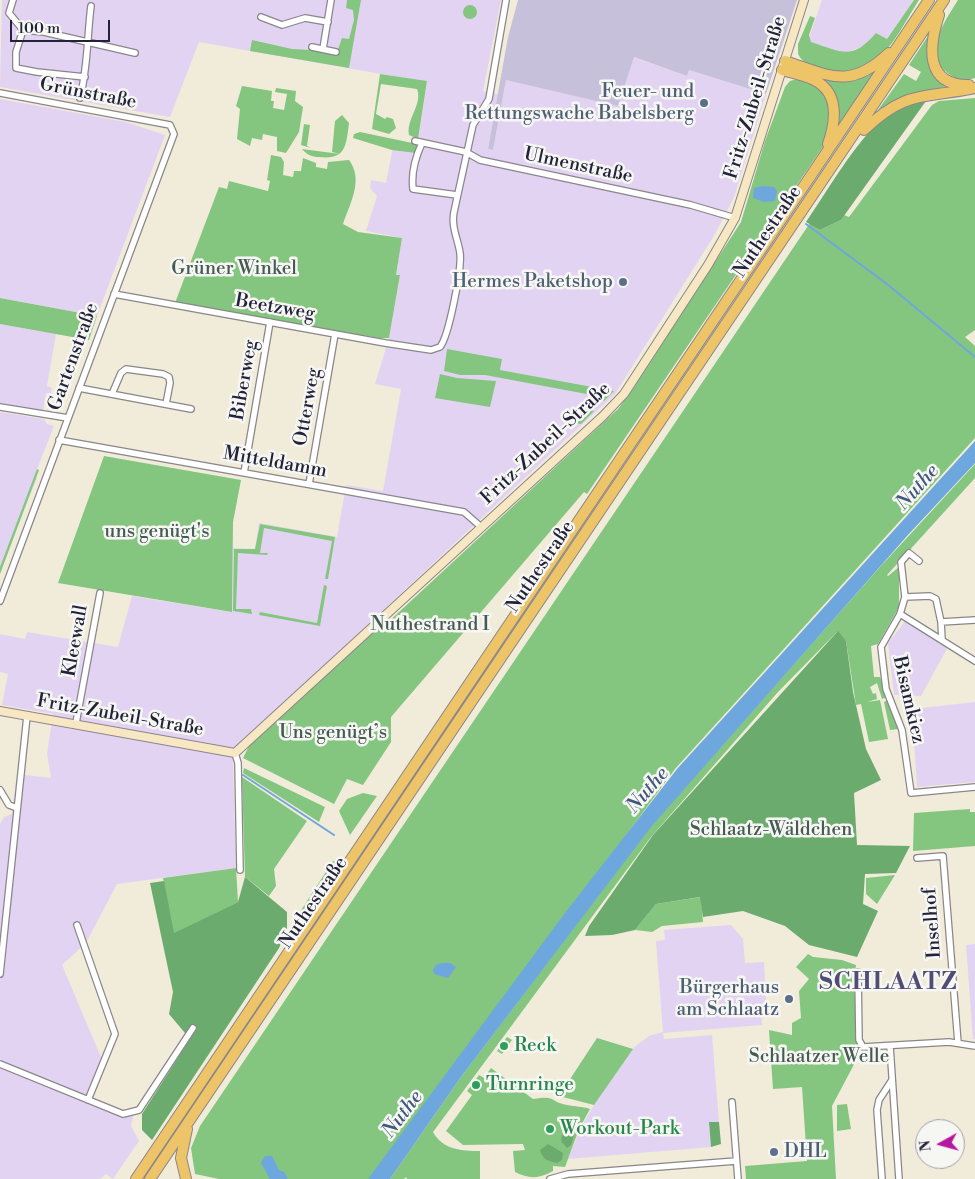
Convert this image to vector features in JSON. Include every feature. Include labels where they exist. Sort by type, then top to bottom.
[{"type":"highway","name":"Nuthestraße","points":[[137,1176],[929,0]]},
{"type":"highway","points":[[944,0],[932,38],[932,61],[943,78],[951,83],[975,86]]},
{"type":"highway","name":"Nuthestraße","points":[[150,1179],[849,145],[944,0]]},
{"type":"highway","points":[[783,65],[834,76],[850,77],[864,74],[874,68],[904,38]]},
{"type":"highway","points":[[783,65],[813,79],[825,89],[834,104],[834,128],[822,159]]},
{"type":"highway","points":[[849,145],[880,115],[903,102],[920,95],[975,86]]},
{"type":"highway","points":[[186,1179],[181,1165],[181,1151],[192,1117]]},
{"type":"street","points":[[13,0],[9,13],[23,30],[44,32],[135,53]]},
{"type":"street","points":[[323,49],[331,0]]},
{"type":"street","points":[[457,195],[473,125],[488,99],[506,0]]},
{"type":"street","name":"Fritz-Zubeil-Straße","points":[[0,711],[235,752],[480,526],[603,416],[624,394],[708,265],[735,218],[804,0]]},
{"type":"street","points":[[80,98],[85,78],[91,6]]},
{"type":"street","points":[[261,17],[282,25],[306,18],[328,22]]},
{"type":"street","points":[[23,30],[16,52],[16,68],[85,78]]},
{"type":"street","points":[[312,47],[336,52]]},
{"type":"street","name":"Grünstraße","points":[[0,93],[170,125]]},
{"type":"street","name":"Gartenstraße","points":[[0,601],[172,140],[174,132],[170,125]]},
{"type":"street","name":"Ulmenstraße","points":[[457,195],[413,189],[412,178],[419,142],[466,152],[480,160],[700,207],[735,218]]},
{"type":"street","name":"Beetzweg","points":[[114,294],[335,334],[431,350],[438,349],[443,343],[459,274],[460,252],[453,225],[457,195]]},
{"type":"street","name":"Biberweg","points":[[244,473],[270,322]]},
{"type":"street","name":"Otterweg","points":[[309,484],[335,334]]},
{"type":"street","points":[[112,394],[121,373],[130,368],[169,377],[170,383],[166,404]]},
{"type":"street","points":[[79,388],[191,409]]},
{"type":"street","points":[[0,407],[68,418]]},
{"type":"street","name":"Mitteldamm","points":[[59,440],[464,512],[480,526]]},
{"type":"street","name":"Bisamkiez","points":[[919,561],[909,553],[901,562],[905,597],[900,614],[881,646],[886,688],[902,730],[911,793],[975,787]]},
{"type":"street","name":"Kleewall","points":[[76,723],[100,593]]},
{"type":"street","points":[[905,597],[934,597],[939,606],[942,640]]},
{"type":"street","points":[[900,614],[975,661]]},
{"type":"street","points":[[940,622],[975,620]]},
{"type":"street","points":[[0,974],[28,716]]},
{"type":"street","points":[[235,752],[238,763],[240,870]]},
{"type":"street","points":[[0,790],[9,805],[17,808]]},
{"type":"street","name":"Inselhof","points":[[917,858],[943,856],[958,1043]]},
{"type":"street","points":[[77,925],[115,1034],[88,1100]]},
{"type":"street","points":[[858,972],[860,1044],[867,1048],[958,1043],[975,1046]]},
{"type":"street","points":[[0,1064],[122,1114],[139,1110],[193,1028]]},
{"type":"street","points":[[890,1046],[899,1179]]},
{"type":"street","points":[[882,1179],[877,1110],[879,1100],[892,1080]]},
{"type":"street","points":[[732,1102],[738,1179]]},
{"type":"street","points":[[550,1179],[568,1174],[736,1161]]},
{"type":"shaded area","points":[[2,0],[501,0],[483,91],[498,94],[488,149],[493,150],[506,80],[618,105],[633,57],[687,76],[689,70],[766,94],[734,197],[715,234],[615,394],[236,747],[233,761],[236,868],[117,884],[86,943],[62,965],[103,1062],[88,1100],[122,1114],[134,1112],[131,1126],[139,1141],[113,1179],[106,1174],[100,1179],[0,1179],[0,824],[4,817],[12,814],[17,774],[51,778],[47,754],[53,714],[2,705],[8,674],[0,672],[0,634],[25,639],[27,632],[118,647],[132,596],[232,612],[233,548],[255,549],[259,523],[337,537],[346,485],[383,491],[401,389],[375,384],[389,338],[400,276],[396,275],[402,238],[366,231],[377,196],[370,188],[371,180],[386,183],[394,142],[417,146],[427,82],[199,42],[170,117],[0,87]]},
{"type":"shaded area","points":[[518,0],[797,0],[766,94],[689,70],[687,76],[634,57],[618,106],[506,80],[493,150],[488,149],[508,37]]},
{"type":"shaded area","points":[[822,0],[914,0],[887,39],[876,33],[866,45],[849,52],[835,52],[811,42],[809,38]]},
{"type":"shaded area","points":[[0,99],[126,122],[165,135],[97,316],[0,298]]},
{"type":"shaded area","points":[[0,324],[56,334],[47,386],[52,388],[51,394],[46,393],[43,411],[0,403]]},
{"type":"shaded area","points":[[0,412],[44,419],[47,424],[54,426],[34,477],[37,478],[0,569]]},
{"type":"shaded area","points":[[906,620],[948,647],[921,696],[894,695],[888,643]]},
{"type":"shaded area","points":[[975,702],[975,782],[917,787],[912,709]]},
{"type":"shaded area","points":[[731,925],[743,939],[745,963],[764,962],[766,1000],[761,1005],[762,1025],[663,1033],[664,1039],[712,1035],[719,1122],[709,1123],[711,1147],[568,1159],[580,1129],[594,1105],[559,1096],[597,1038],[632,1049],[649,1036],[663,1032],[656,941],[665,940],[664,930]]},
{"type":"shaded area","points":[[975,944],[975,1039],[973,1039],[966,945]]},
{"type":"green space","points":[[347,0],[361,0],[349,68],[250,51],[252,40],[292,49],[311,50],[336,55],[342,38],[349,39],[354,20],[353,10],[346,8]]},
{"type":"green space","points":[[914,0],[919,0],[901,29],[883,54],[871,63],[858,69],[842,71],[823,69],[805,62],[798,54],[798,44],[810,16],[815,18],[809,35],[811,42],[839,51],[853,51],[868,42],[876,33],[887,39]]},
{"type":"green space","points":[[958,0],[975,0],[975,78],[955,78],[941,66],[937,57],[938,37]]},
{"type":"green space","points":[[470,5],[475,7],[477,12],[475,17],[470,19],[465,17],[463,12],[465,7]]},
{"type":"green space","points":[[928,36],[927,56],[930,65],[945,87],[909,94],[878,110],[904,74],[916,81],[921,72],[909,65]]},
{"type":"green space","points":[[874,72],[839,124],[837,103],[818,78],[848,81]]},
{"type":"green space","points":[[380,74],[427,81],[418,139],[409,135],[410,123],[418,100],[417,89],[381,84],[376,114],[385,119],[387,117],[393,119],[396,128],[389,134],[372,129]]},
{"type":"green space","points":[[797,79],[810,83],[821,90],[829,101],[832,118],[824,145],[587,494],[584,492],[391,717],[391,742],[363,785],[347,779],[334,804],[243,758],[249,746],[380,625],[385,625],[618,409],[633,389],[741,222],[765,141],[785,87],[790,81]]},
{"type":"green space","points":[[242,86],[272,91],[271,101],[274,101],[273,108],[284,110],[287,94],[275,92],[276,88],[296,91],[295,101],[303,107],[299,132],[286,153],[277,151],[277,137],[263,134],[262,140],[252,138],[250,146],[237,139],[240,109],[236,106]]},
{"type":"green space","points":[[975,98],[975,330],[965,337],[975,346],[975,438],[675,769],[371,1179],[219,1179],[195,1174],[191,1148],[200,1126],[810,223],[820,230],[841,220],[844,215],[849,217],[932,105],[939,101]]},
{"type":"green space","points":[[921,100],[926,101],[841,220],[820,230],[806,222],[852,153],[873,128],[892,113]]},
{"type":"green space","points":[[342,115],[349,123],[345,145],[339,154],[332,152],[335,121]]},
{"type":"green space","points":[[304,124],[310,125],[307,146],[311,148],[301,145]]},
{"type":"green space","points":[[360,132],[417,144],[416,153],[392,150],[353,138],[354,134]]},
{"type":"green space","points":[[302,149],[339,154],[328,157],[314,157]]},
{"type":"green space","name":"Grüner Winkel","points":[[271,155],[281,157],[284,162],[283,175],[293,177],[294,171],[301,171],[303,158],[316,163],[316,167],[327,169],[328,162],[349,160],[353,168],[356,184],[343,224],[358,232],[402,238],[396,275],[400,275],[389,338],[379,338],[175,303],[219,187],[227,189],[229,181],[268,191],[270,181],[267,180]]},
{"type":"green space","points":[[0,298],[97,316],[89,340],[0,324]]},
{"type":"green space","points":[[447,349],[502,359],[500,370],[614,391],[604,401],[592,395],[485,375],[460,375],[444,371]]},
{"type":"green space","points":[[440,374],[457,378],[496,381],[490,407],[435,398]]},
{"type":"green space","points":[[584,405],[594,411],[581,424],[572,423]]},
{"type":"green space","name":"uns genügt's","points":[[104,456],[241,480],[233,522],[232,612],[58,583]]},
{"type":"green space","points":[[975,464],[975,478],[887,575],[899,567],[899,607],[878,644],[871,646],[874,677],[880,677],[887,697],[882,699],[877,683],[870,687],[873,694],[876,693],[877,699],[867,702],[880,700],[888,739],[869,742],[861,704],[856,705],[846,641],[837,632],[778,692],[651,837],[433,1132],[442,1143],[448,1146],[466,1151],[480,1151],[480,1179],[407,1179],[406,1177],[404,1179],[390,1179],[461,1077],[650,827],[880,567]]},
{"type":"green space","points":[[37,469],[39,470],[0,574],[0,567]]},
{"type":"green space","points":[[260,524],[335,537],[328,579],[325,579],[332,541],[264,528],[260,553],[268,553],[267,555],[238,553],[236,609],[251,609],[252,614],[233,611],[234,549],[255,549]]},
{"type":"green space","points":[[324,585],[327,586],[320,626],[259,615],[260,612],[317,623]]},
{"type":"green space","name":"Schlaatz-Wäldchen","points":[[838,631],[846,641],[853,692],[866,749],[881,780],[854,793],[857,845],[910,846],[896,873],[865,874],[863,904],[878,911],[857,957],[809,945],[785,926],[743,911],[703,917],[700,897],[656,904],[635,930],[612,935],[585,936],[589,926],[653,835]]},
{"type":"green space","points":[[888,700],[899,729],[890,730],[884,702]]},
{"type":"green space","points":[[244,768],[325,807],[319,822],[243,773]]},
{"type":"green space","points":[[242,777],[307,821],[274,869],[276,886],[269,896],[245,877]]},
{"type":"green space","points":[[363,793],[377,796],[350,835],[339,811],[347,799]]},
{"type":"green space","points":[[970,809],[970,812],[975,812],[975,846],[913,851],[914,813]]},
{"type":"green space","points":[[333,861],[341,862],[300,925],[298,915]]},
{"type":"green space","points":[[236,868],[238,902],[173,934],[163,878]]},
{"type":"green space","points":[[895,875],[877,904],[866,894],[866,878]]},
{"type":"green space","points":[[245,877],[287,912],[287,930],[279,948],[152,1140],[142,1130],[142,1114],[190,1039],[169,1014],[173,992],[150,883],[164,881],[174,933],[238,902]]},
{"type":"green space","points":[[701,897],[703,922],[662,926],[652,932],[635,930],[656,904]]},
{"type":"green space","name":"Schlaatzer Welle","points":[[808,954],[813,957],[842,960],[856,965],[854,981],[859,1055],[832,1106],[836,1179],[746,1179],[745,1166],[807,1161],[802,1087],[773,1089],[769,1030],[792,1035],[792,1023],[801,1018],[799,991],[809,979],[796,967]]},
{"type":"green space","name":"Reck","points":[[507,1037],[512,1040],[502,1054],[497,1051]]},
{"type":"green space","points":[[597,1038],[633,1049],[594,1105],[559,1096]]},
{"type":"green space","points":[[491,1068],[533,1099],[549,1098],[570,1106],[590,1109],[579,1129],[565,1167],[553,1166],[553,1171],[539,1177],[525,1176],[515,1172],[513,1151],[525,1150],[523,1144],[463,1145],[446,1131],[472,1095],[467,1091],[479,1075],[484,1078]]},
{"type":"green space","points":[[847,1104],[851,1129],[837,1131],[837,1105]]},
{"type":"green space","points":[[579,1120],[571,1145],[567,1148],[561,1141],[563,1134]]},
{"type":"green space","points":[[709,1122],[719,1122],[721,1144],[711,1147]]},
{"type":"green space","points":[[548,1144],[563,1153],[562,1160],[557,1163],[544,1158],[540,1150]]},
{"type":"water","points":[[762,186],[774,187],[777,191],[775,201],[764,202],[753,198],[754,188]]},
{"type":"water","points":[[975,441],[975,463],[907,536],[651,827],[461,1077],[390,1179],[368,1179],[565,913],[677,769]]},
{"type":"water","points":[[450,963],[456,967],[448,978],[434,974],[433,970],[436,965]]},
{"type":"water","points":[[265,1156],[272,1156],[279,1170],[284,1172],[288,1179],[270,1179],[261,1163]]},
{"type":"waterway","points":[[806,224],[887,284],[975,357]]},
{"type":"waterway","points":[[243,775],[334,835]]},
{"type":"place","name":"Feuer- und Rettungswache Babelsberg","points":[[704,103]]},
{"type":"place","name":"Hermes Paketshop","points":[[623,282]]},
{"type":"place","name":"Bürgerhaus am Schlaatz","points":[[789,999]]},
{"type":"place","name":"Reck","points":[[504,1046]]},
{"type":"place","name":"Turnringe","points":[[476,1085]]},
{"type":"place","name":"Workout-Park","points":[[550,1129]]},
{"type":"place","name":"DHL","points":[[774,1152]]},
{"type":"district","name":"SCHLAATZ","points":[[888,983]]},
{"type":"water label","name":"Nuthe","points":[[918,488]]},
{"type":"water label","name":"Nuthe","points":[[648,791]]},
{"type":"water label","name":"Nuthe","points":[[403,1115]]},
{"type":"park label","name":"Nuthestrand I","points":[[430,625]]},
{"type":"park label","name":"Uns genügt’s","points":[[333,733]]}]
